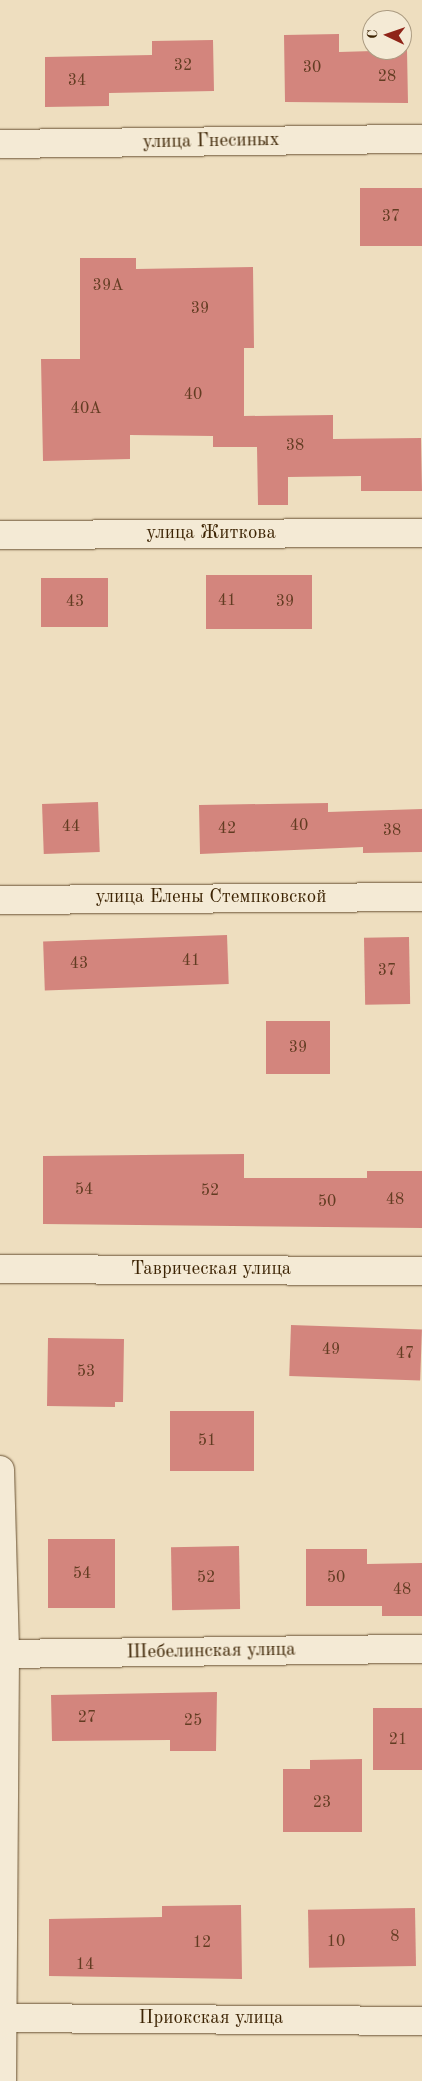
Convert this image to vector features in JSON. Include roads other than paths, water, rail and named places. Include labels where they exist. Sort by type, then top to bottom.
[{"type":"street","name":"улица Гнесиных","points":[[0,144],[422,139]]},
{"type":"street","name":"улица Житкова","points":[[0,535],[422,534]]},
{"type":"street","name":"улица Елены Стемпковской","points":[[0,900],[422,897]]},
{"type":"street","name":"Таврическая улица","points":[[0,1269],[422,1271]]},
{"type":"street","points":[[0,1470],[3,1654],[0,2018],[2,2081]]},
{"type":"street","name":"Шебелинская улица","points":[[3,1654],[422,1650]]},
{"type":"street","name":"Приокская улица","points":[[0,2018],[422,2021]]}]
